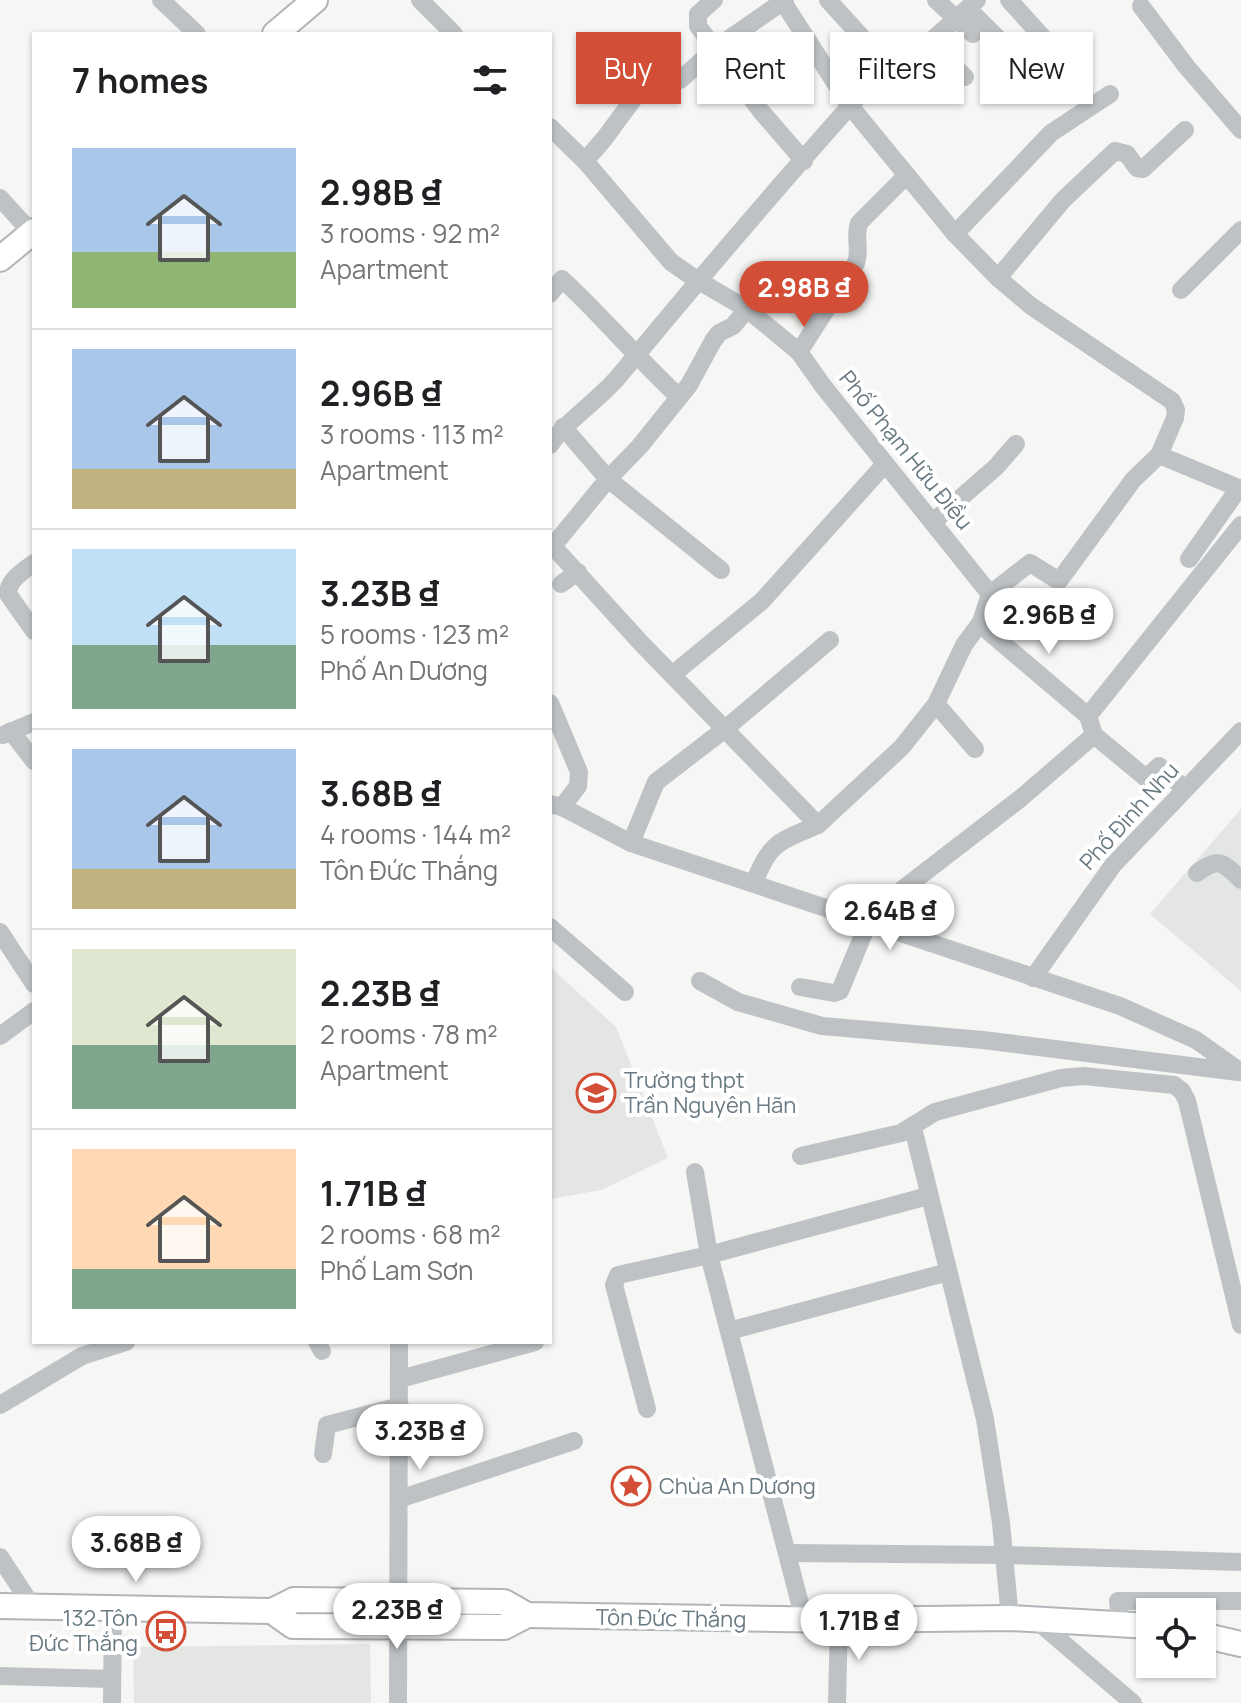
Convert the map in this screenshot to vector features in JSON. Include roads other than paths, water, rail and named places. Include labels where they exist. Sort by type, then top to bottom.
[{"type":"main road","points":[[277,32],[315,0]]},
{"type":"main road","points":[[0,259],[32,233]]},
{"type":"main road","name":"Tôn Đức Thắng","points":[[0,1606],[272,1611],[294,1600],[504,1602],[527,1615]]},
{"type":"main road","name":"Tôn Đức Thắng","points":[[272,1611],[293,1626],[504,1627],[527,1615],[839,1620],[1010,1618],[1136,1625]]},
{"type":"main road","points":[[1216,1638],[1241,1644]]},
{"type":"street","points":[[161,0],[195,32]]},
{"type":"street","points":[[420,0],[452,32]]},
{"type":"street","points":[[703,32],[697,20],[703,8],[714,0]]},
{"type":"street","points":[[828,0],[857,32]]},
{"type":"street","points":[[936,0],[967,9],[991,32]]},
{"type":"street","points":[[1009,0],[1038,32]]},
{"type":"street","points":[[739,32],[784,1],[850,106],[955,234],[1031,306],[1172,401],[1176,410],[1159,455],[1133,480],[1059,581],[1030,563],[990,594],[981,622],[964,645],[936,704],[902,747],[818,825],[785,839],[769,851],[754,883]]},
{"type":"street","points":[[1141,6],[1186,66],[1241,130]]},
{"type":"street","points":[[967,9],[973,34]]},
{"type":"street","points":[[941,32],[967,9]]},
{"type":"street","points":[[585,161],[638,93],[646,87],[680,80],[697,65]]},
{"type":"street","points":[[955,234],[1051,133],[1110,94]]},
{"type":"street","points":[[756,104],[804,161]]},
{"type":"street","points":[[552,442],[563,427],[610,386],[697,280],[850,106]]},
{"type":"street","name":"Phố Phạm Hữu Điều","points":[[552,129],[585,161],[671,262],[747,309],[799,352],[990,594]]},
{"type":"street","points":[[998,278],[1054,210],[1097,165],[1115,151],[1127,154],[1137,168],[1143,169],[1185,130]]},
{"type":"street","points":[[799,352],[856,263],[859,254],[855,234],[859,223],[907,175]]},
{"type":"street","points":[[0,198],[32,231]]},
{"type":"street","points":[[1181,290],[1241,230]]},
{"type":"street","points":[[552,292],[562,279],[679,397]]},
{"type":"street","points":[[552,544],[640,446],[689,385],[719,333],[736,323],[747,309]]},
{"type":"street","points":[[563,427],[608,479],[721,570]]},
{"type":"street","points":[[933,522],[996,467],[1016,444]]},
{"type":"street","points":[[1159,455],[1240,489],[1189,559]]},
{"type":"street","points":[[672,675],[762,601],[885,464]]},
{"type":"street","points":[[1088,716],[1241,525]]},
{"type":"street","points":[[552,546],[818,825]]},
{"type":"street","points":[[32,565],[4,588],[32,628]]},
{"type":"street","points":[[561,584],[578,572]]},
{"type":"street","points":[[981,622],[1088,716],[1094,735],[1146,778],[1159,766],[1185,789]]},
{"type":"street","points":[[631,843],[656,782],[725,729],[830,640]]},
{"type":"street","points":[[936,704],[975,749]]},
{"type":"street","points":[[552,708],[579,772],[578,786],[556,805],[631,843],[1120,1006],[1196,1040],[1241,1072]]},
{"type":"street","points":[[32,723],[6,734],[32,759]]},
{"type":"street","name":"Phố Đinh Nhu","points":[[1033,978],[1113,865],[1241,731]]},
{"type":"street","points":[[800,987],[834,993],[840,991],[877,925],[903,889],[1021,798],[1094,735]]},
{"type":"street","points":[[1197,873],[1210,863],[1217,862],[1228,867],[1241,880]]},
{"type":"street","points":[[552,929],[625,992]]},
{"type":"street","points":[[0,932],[32,981]]},
{"type":"street","points":[[700,981],[738,1002],[822,1026],[983,1040],[1241,1072]]},
{"type":"street","points":[[0,1036],[32,1012]]},
{"type":"street","points":[[801,1156],[913,1128],[921,1119],[935,1112],[1061,1078],[1084,1076],[1174,1085],[1182,1091],[1187,1101],[1241,1325]]},
{"type":"street","points":[[913,1128],[985,1419],[1010,1618]]},
{"type":"street","points":[[695,1172],[709,1255],[804,1619]]},
{"type":"street","points":[[647,1409],[614,1285],[615,1277],[928,1196]]},
{"type":"street","points":[[729,1331],[948,1272]]},
{"type":"street","points":[[0,1405],[82,1356],[120,1344]]},
{"type":"street","points":[[398,1703],[399,1344]]},
{"type":"street","points":[[400,1379],[528,1344]]},
{"type":"street","points":[[323,1454],[327,1425],[400,1406]]},
{"type":"street","points":[[399,1499],[574,1441]]},
{"type":"street","points":[[788,1553],[1241,1562]]},
{"type":"street","points":[[0,1557],[32,1606]]},
{"type":"street","points":[[1120,1623],[1118,1601],[1241,1601]]},
{"type":"street","points":[[112,1703],[113,1607]]},
{"type":"street","points":[[837,1703],[839,1620]]},
{"type":"street","points":[[1036,1620],[1133,1703]]},
{"type":"street","points":[[0,1676],[112,1679]]},
{"type":"street","points":[[1104,1677],[1110,1703]]},
{"type":"place","name":"Trường thpt Trần Nguyên Hãn","points":[[596,1093]]},
{"type":"place","name":"Chùa An Dương","points":[[631,1486]]},
{"type":"place","name":"132 Tôn Đức Thắng","points":[[166,1631]]}]
